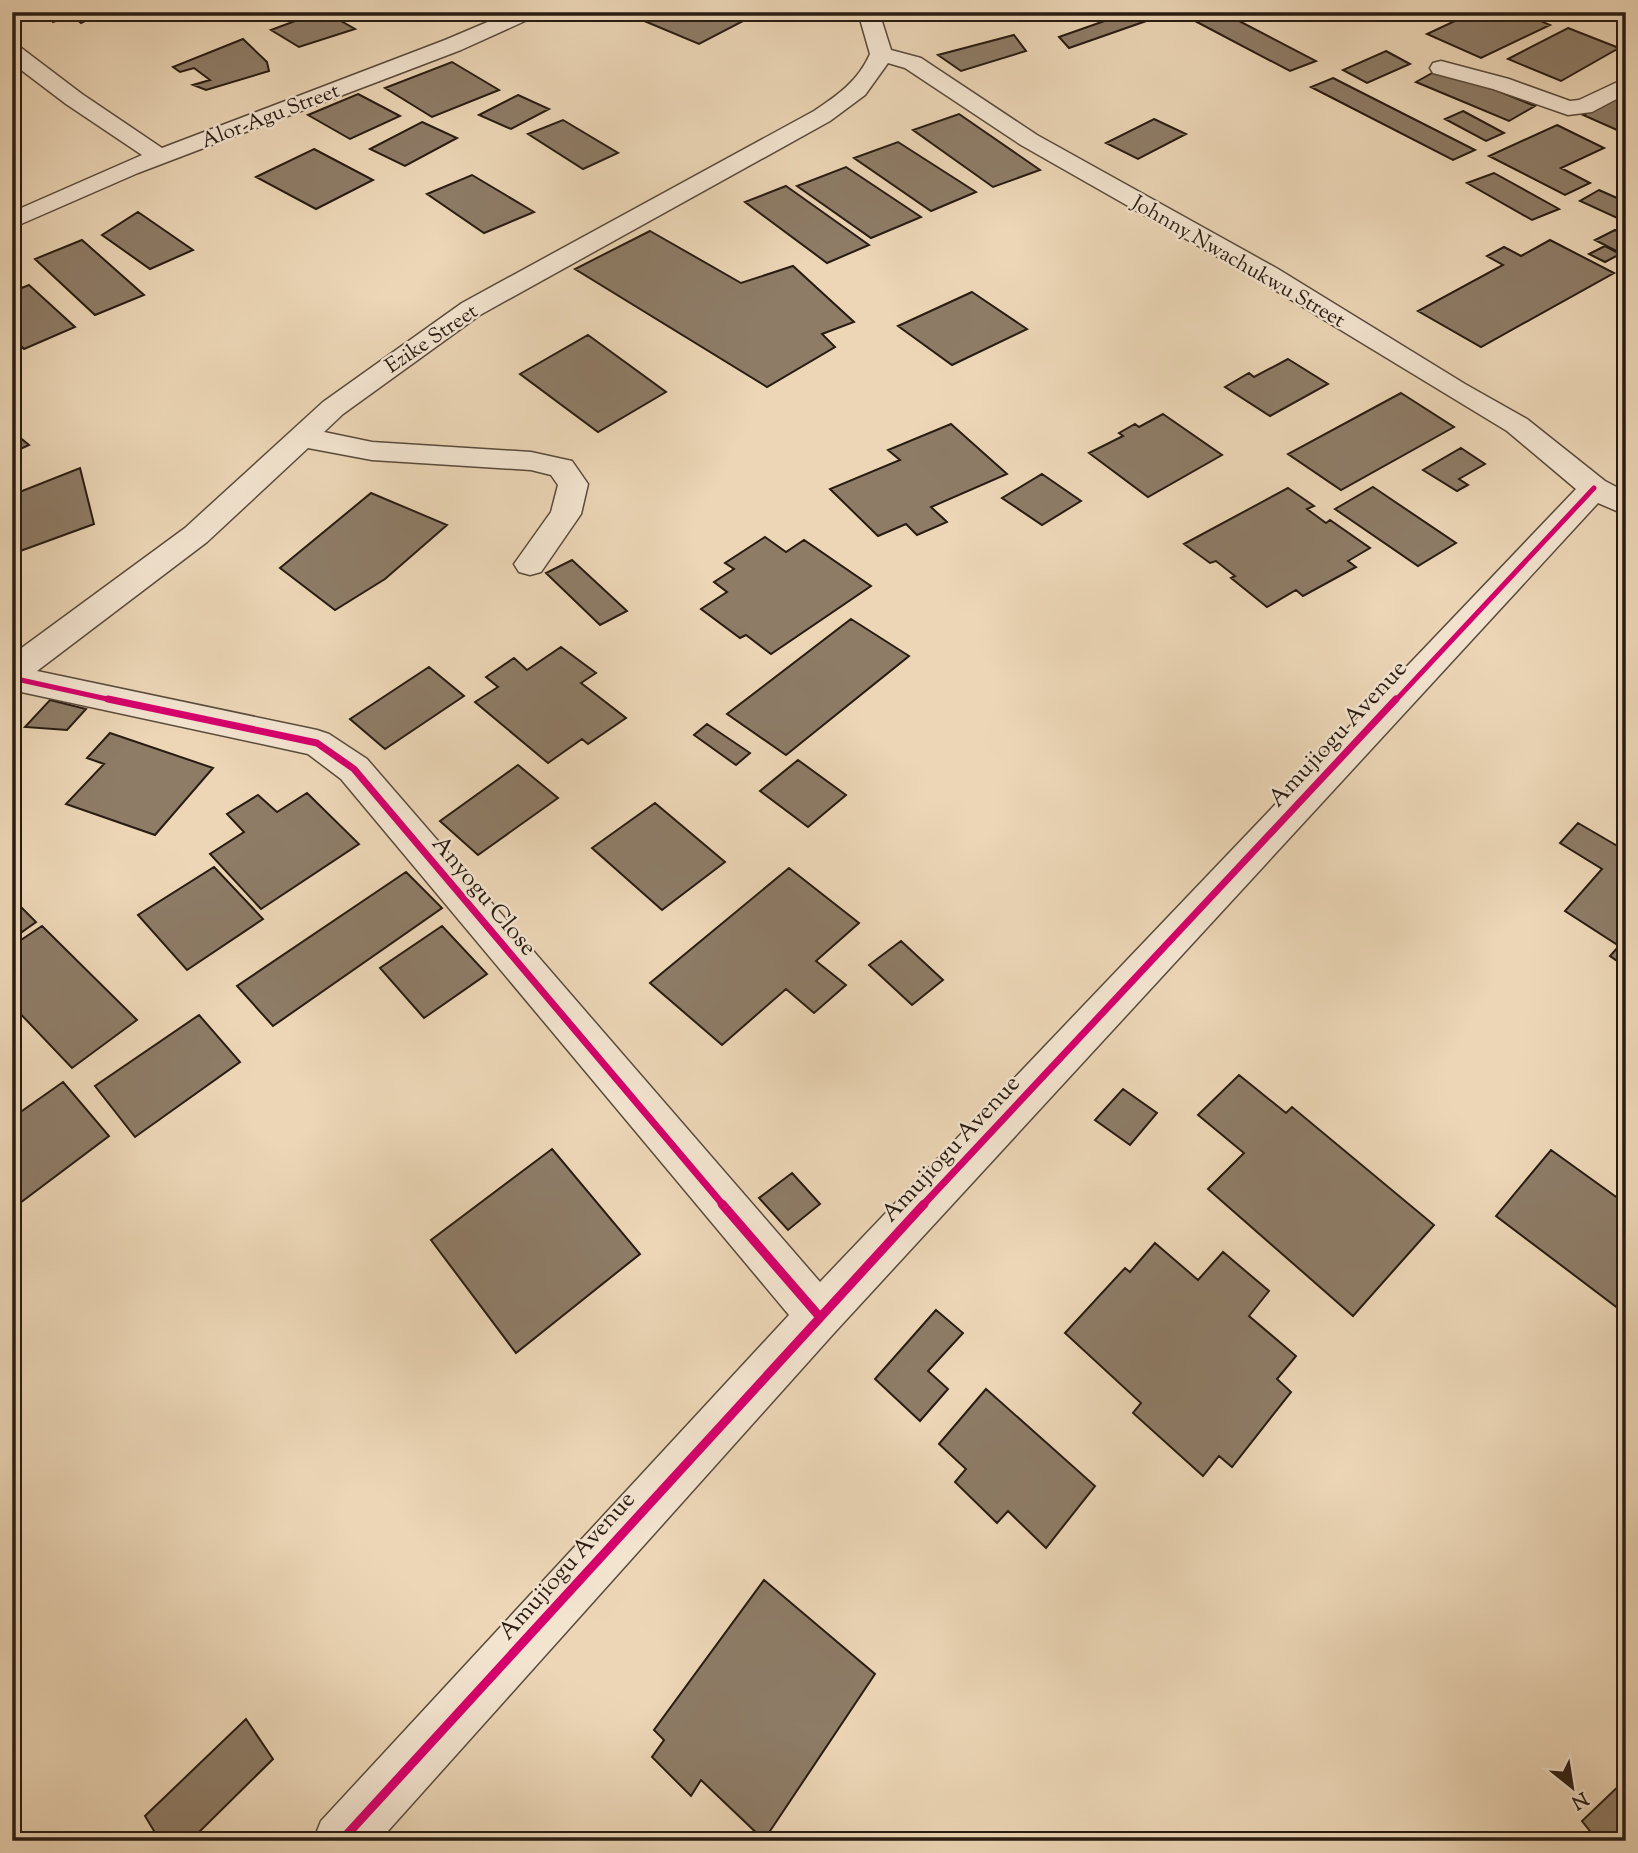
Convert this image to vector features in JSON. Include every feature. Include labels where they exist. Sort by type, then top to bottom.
[{"type":"street","points":[[868,12],[881,54]]},
{"type":"street","name":"Alor-Agu Street","points":[[12,221],[160,157],[453,45],[510,15]]},
{"type":"street","points":[[12,52],[74,99],[160,157]]},
{"type":"street","name":"Ezike Street","points":[[12,675],[195,535],[300,437],[363,385],[471,309],[850,98],[873,76],[881,54]]},
{"type":"street","name":"Johnny Nwachukwu Street","points":[[881,54],[913,63],[1029,140],[1269,275],[1455,390],[1517,425],[1610,496]]},
{"type":"street","points":[[1441,68],[1491,81],[1568,108],[1584,107],[1626,85]]},
{"type":"street","points":[[300,437],[372,451],[531,460],[561,468],[573,484],[566,514],[530,564]]},
{"type":"street","name":"Amujiogu Avenue","points":[[341,1841],[819,1316],[1610,496]]},
{"type":"street","name":"Anyogu Close","points":[[12,675],[317,743],[354,769],[819,1316]]},
{"type":"building","points":[[47,12],[103,12],[81,23],[72,15],[53,22]]},
{"type":"building","points":[[325,12],[355,29],[299,47],[271,30]]},
{"type":"building","points":[[356,12],[394,12],[372,21]]},
{"type":"building","points":[[635,12],[735,12],[747,19],[699,44],[630,15]]},
{"type":"building","points":[[1130,12],[1172,12],[1069,48],[1059,37]]},
{"type":"building","points":[[1178,12],[1222,12],[1316,61],[1290,71]]},
{"type":"building","points":[[1474,12],[1520,12],[1550,25],[1481,58],[1427,34]]},
{"type":"building","points":[[1568,28],[1619,48],[1561,81],[1508,59]]},
{"type":"building","points":[[1014,35],[1026,51],[961,71],[938,55]]},
{"type":"building","points":[[243,39],[267,62],[269,71],[206,90],[193,85],[210,80],[194,68],[180,72],[173,67]]},
{"type":"building","points":[[1386,51],[1410,64],[1367,83],[1343,70]]},
{"type":"building","points":[[452,62],[499,90],[432,117],[385,88]]},
{"type":"building","points":[[1441,68],[1535,106],[1509,121],[1416,82]]},
{"type":"building","points":[[1333,78],[1475,150],[1453,160],[1311,87]]},
{"type":"building","points":[[1626,93],[1626,134],[1583,115]]},
{"type":"building","points":[[358,94],[400,116],[350,139],[308,115]]},
{"type":"building","points":[[518,95],[549,109],[511,129],[479,115]]},
{"type":"building","points":[[1463,111],[1504,133],[1486,141],[1445,119]]},
{"type":"building","points":[[959,114],[1040,170],[993,187],[913,130]]},
{"type":"building","points":[[1154,119],[1186,134],[1138,159],[1106,143]]},
{"type":"building","points":[[563,120],[618,153],[583,169],[528,134]]},
{"type":"building","points":[[422,122],[457,138],[405,166],[370,149]]},
{"type":"building","points":[[1557,125],[1604,148],[1561,168],[1590,183],[1565,195],[1489,156]]},
{"type":"building","points":[[898,142],[976,192],[931,211],[854,158]]},
{"type":"building","points":[[314,149],[373,180],[316,209],[256,177]]},
{"type":"building","points":[[846,167],[921,217],[871,238],[797,186]]},
{"type":"building","points":[[1494,173],[1559,209],[1532,220],[1467,183]]},
{"type":"building","points":[[472,175],[534,212],[484,233],[427,194]]},
{"type":"building","points":[[786,186],[869,245],[827,263],[745,202]]},
{"type":"building","points":[[1599,190],[1626,202],[1626,222],[1580,201]]},
{"type":"building","points":[[138,212],[193,250],[150,269],[102,235]]},
{"type":"building","points":[[1615,230],[1626,236],[1626,256],[1595,240]]},
{"type":"building","points":[[650,231],[741,283],[793,266],[854,322],[822,334],[835,347],[767,387],[575,269]]},
{"type":"building","points":[[82,240],[144,295],[95,315],[35,259]]},
{"type":"building","points":[[1550,240],[1614,273],[1481,347],[1418,311],[1503,265],[1487,256],[1504,247],[1521,256]]},
{"type":"building","points":[[1605,246],[1620,254],[1605,262],[1589,254]]},
{"type":"building","points":[[29,285],[75,327],[24,349],[12,337],[12,292]]},
{"type":"building","points":[[972,292],[1027,329],[952,365],[898,326]]},
{"type":"building","points":[[588,335],[666,392],[598,432],[520,374]]},
{"type":"building","points":[[1288,359],[1328,384],[1270,416],[1225,387],[1249,373],[1254,377]]},
{"type":"building","points":[[1401,393],[1454,427],[1341,490],[1288,454]]},
{"type":"building","points":[[1163,414],[1222,455],[1148,497],[1089,453],[1123,436],[1119,433],[1135,424],[1139,427]]},
{"type":"building","points":[[951,424],[1007,474],[931,507],[947,522],[917,535],[906,524],[878,536],[830,489],[900,460],[888,450]]},
{"type":"building","points":[[12,431],[29,445],[12,453]]},
{"type":"building","points":[[1461,448],[1485,464],[1459,479],[1468,485],[1457,491],[1423,470]]},
{"type":"building","points":[[80,468],[94,524],[12,554],[12,495]]},
{"type":"building","points":[[1042,474],[1081,501],[1042,525],[1002,498]]},
{"type":"building","points":[[1373,487],[1456,543],[1418,566],[1335,509]]},
{"type":"building","points":[[1288,488],[1314,506],[1307,509],[1326,523],[1330,520],[1370,548],[1348,561],[1356,567],[1303,596],[1296,590],[1267,607],[1231,578],[1235,576],[1216,561],[1210,563],[1184,544]]},
{"type":"building","points":[[371,493],[447,525],[385,579],[335,610],[280,568]]},
{"type":"building","points":[[765,537],[786,552],[804,540],[871,586],[771,654],[746,635],[740,638],[701,609],[727,592],[714,582],[734,569],[725,563]]},
{"type":"building","points":[[572,560],[627,611],[600,625],[546,573]]},
{"type":"building","points":[[851,619],[909,656],[786,755],[727,714]]},
{"type":"building","points":[[561,647],[596,673],[581,683],[626,718],[588,744],[582,739],[548,763],[475,702],[498,687],[486,677],[514,658],[527,670]]},
{"type":"building","points":[[429,667],[464,696],[385,749],[350,719]]},
{"type":"building","points":[[50,700],[86,709],[67,730],[25,727]]},
{"type":"building","points":[[707,724],[750,753],[736,765],[694,735]]},
{"type":"building","points":[[110,733],[213,768],[155,835],[66,804],[104,764],[87,758]]},
{"type":"building","points":[[798,760],[846,795],[808,827],[760,791]]},
{"type":"building","points":[[518,765],[558,798],[478,855],[440,821]]},
{"type":"building","points":[[307,793],[359,844],[261,909],[210,854],[244,832],[227,814],[258,795],[277,812]]},
{"type":"building","points":[[655,803],[725,862],[662,910],[592,848]]},
{"type":"building","points":[[1578,823],[1626,851],[1626,967],[1610,956],[1619,946],[1565,911],[1602,869],[1560,843]]},
{"type":"building","points":[[214,867],[263,919],[187,970],[138,915]]},
{"type":"building","points":[[789,868],[859,923],[816,961],[846,985],[814,1013],[786,989],[722,1045],[650,983]]},
{"type":"building","points":[[406,872],[442,908],[273,1026],[237,986]]},
{"type":"building","points":[[12,898],[36,922],[12,939]]},
{"type":"building","points":[[42,926],[137,1020],[72,1068],[12,1005],[12,946]]},
{"type":"building","points":[[442,926],[487,974],[424,1018],[380,968]]},
{"type":"building","points":[[901,941],[943,980],[912,1005],[869,965]]},
{"type":"building","points":[[199,1015],[240,1062],[135,1137],[95,1086]]},
{"type":"building","points":[[1239,1075],[1286,1113],[1292,1107],[1434,1225],[1353,1316],[1208,1189],[1244,1153],[1198,1115]]},
{"type":"building","points":[[63,1082],[109,1136],[12,1209],[12,1118]]},
{"type":"building","points":[[1123,1089],[1157,1113],[1130,1145],[1095,1120]]},
{"type":"building","points":[[552,1149],[640,1254],[516,1353],[431,1240]]},
{"type":"building","points":[[1551,1150],[1626,1204],[1626,1299],[1619,1309],[1496,1216]]},
{"type":"building","points":[[792,1173],[820,1204],[788,1230],[759,1198]]},
{"type":"building","points":[[1155,1243],[1198,1280],[1223,1252],[1269,1291],[1249,1316],[1296,1356],[1277,1379],[1291,1392],[1232,1467],[1219,1456],[1203,1476],[1133,1413],[1141,1403],[1065,1333],[1125,1268],[1130,1272]]},
{"type":"building","points":[[936,1310],[963,1333],[928,1371],[948,1389],[920,1421],[875,1379]]},
{"type":"building","points":[[986,1389],[1095,1486],[1046,1548],[1008,1511],[997,1523],[955,1482],[966,1469],[939,1444]]},
{"type":"building","points":[[764,1580],[875,1674],[764,1840],[701,1780],[691,1796],[652,1757],[664,1740],[654,1730]]},
{"type":"building","points":[[246,1719],[273,1759],[190,1841],[160,1841],[145,1816]]},
{"type":"building","points":[[1626,1779],[1626,1841],[1598,1841],[1582,1821]]},
{"type":"cycle path","points":[[341,1841],[819,1316],[1594,488]]},
{"type":"cycle path","points":[[12,678],[317,743],[354,769],[819,1316]]}]
